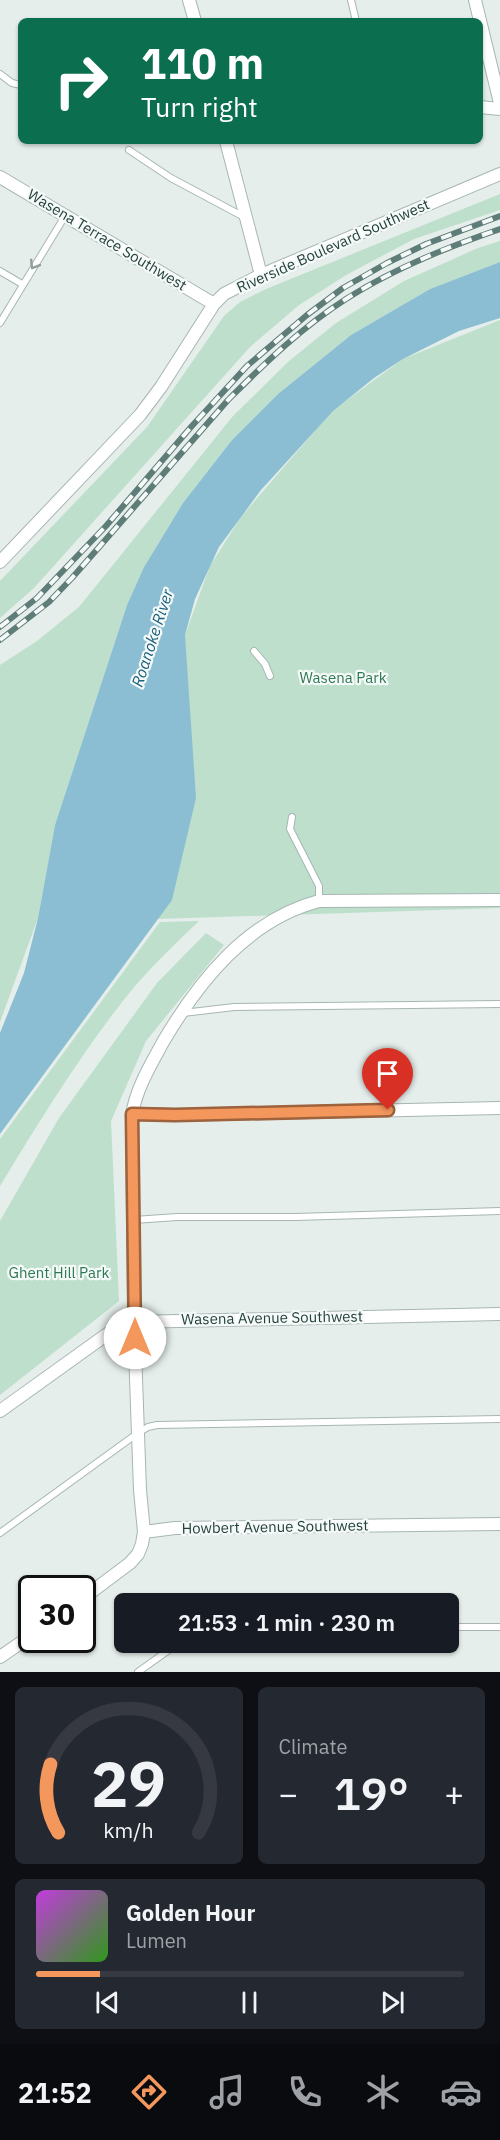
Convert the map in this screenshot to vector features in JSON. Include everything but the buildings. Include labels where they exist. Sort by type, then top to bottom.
[{"type":"street","points":[[189,0],[194,18]]},
{"type":"street","points":[[475,0],[479,18]]},
{"type":"street","points":[[483,33],[500,102]]},
{"type":"street","points":[[483,107],[500,108]]},
{"type":"street","points":[[227,144],[261,275]]},
{"type":"street","name":"Riverside Boulevard Southwest","points":[[0,562],[140,415],[161,387],[214,304],[224,294],[261,275],[500,174]]},
{"type":"street","name":"Wasena Terrace Southwest","points":[[0,177],[214,304]]},
{"type":"street","points":[[96,1588],[130,1563],[138,1554],[144,1532],[134,1322],[132,1114],[142,1079],[180,1014],[212,971],[267,923],[286,912],[319,901],[500,900]]},
{"type":"street","points":[[132,1114],[500,1108]]},
{"type":"street","name":"Wasena Avenue Southwest","points":[[0,1411],[113,1330],[134,1322],[500,1314]]},
{"type":"street","name":"Howbert Avenue Southwest","points":[[144,1532],[175,1528],[500,1524]]},
{"type":"street","points":[[0,1657],[18,1645]]},
{"type":"lane","points":[[351,0],[355,18]]},
{"type":"lane","points":[[0,74],[12,83],[18,84]]},
{"type":"lane","points":[[129,150],[171,178],[247,218]]},
{"type":"lane","points":[[0,323],[65,216]]},
{"type":"lane","points":[[0,271],[22,285]]},
{"type":"lane","points":[[254,651],[266,664],[270,676]]},
{"type":"lane","points":[[292,817],[290,829],[319,886],[319,901]]},
{"type":"lane","points":[[180,1014],[234,1007],[500,1004]]},
{"type":"lane","points":[[134,1220],[177,1217],[295,1217],[500,1211]]},
{"type":"lane","points":[[0,1533],[148,1427],[500,1419]]},
{"type":"lane","points":[[459,1627],[500,1627]]},
{"type":"lane","points":[[138,1672],[165,1653]]},
{"type":"green space","points":[[500,194],[500,210],[414,239],[348,274],[299,305],[250,347],[34,588],[0,618],[0,581],[147,427],[224,316],[240,302],[266,289]]},
{"type":"green space","points":[[500,241],[500,262],[430,289],[351,335],[278,394],[232,440],[183,503],[144,567],[127,605],[55,825],[38,918],[0,1022],[0,665],[37,641],[79,607],[233,416],[289,361],[336,323],[404,281],[478,248]]},
{"type":"green space","name":"Wasena Park","points":[[500,320],[500,908],[158,919],[186,840],[185,635],[210,566],[241,517],[332,411],[403,359]]},
{"type":"green space","points":[[199,921],[150,969],[116,1010],[64,1083],[0,1186],[0,1139],[160,922]]},
{"type":"green space","name":"Ghent Hill Park","points":[[206,933],[224,945],[146,1041],[111,1121],[119,1301],[0,1395],[0,1221],[59,1118],[157,983]]},
{"type":"water","name":"Roanoke River","points":[[500,262],[500,318],[459,331],[403,359],[374,378],[333,411],[261,490],[219,547],[195,599],[185,635],[196,798],[172,900],[0,1134],[0,1033],[24,973],[38,918],[55,825],[127,605],[144,567],[183,503],[232,440],[278,394],[351,335],[430,289]]},
{"type":"railway","points":[[0,627],[37,598],[106,526],[247,366],[307,315],[343,288],[387,263],[426,244],[500,216]]},
{"type":"railway","points":[[0,640],[49,602],[228,400],[299,334],[346,299],[401,268],[500,229]]},
{"type":"route","points":[[135,1338],[132,1114],[388,1110]]}]
